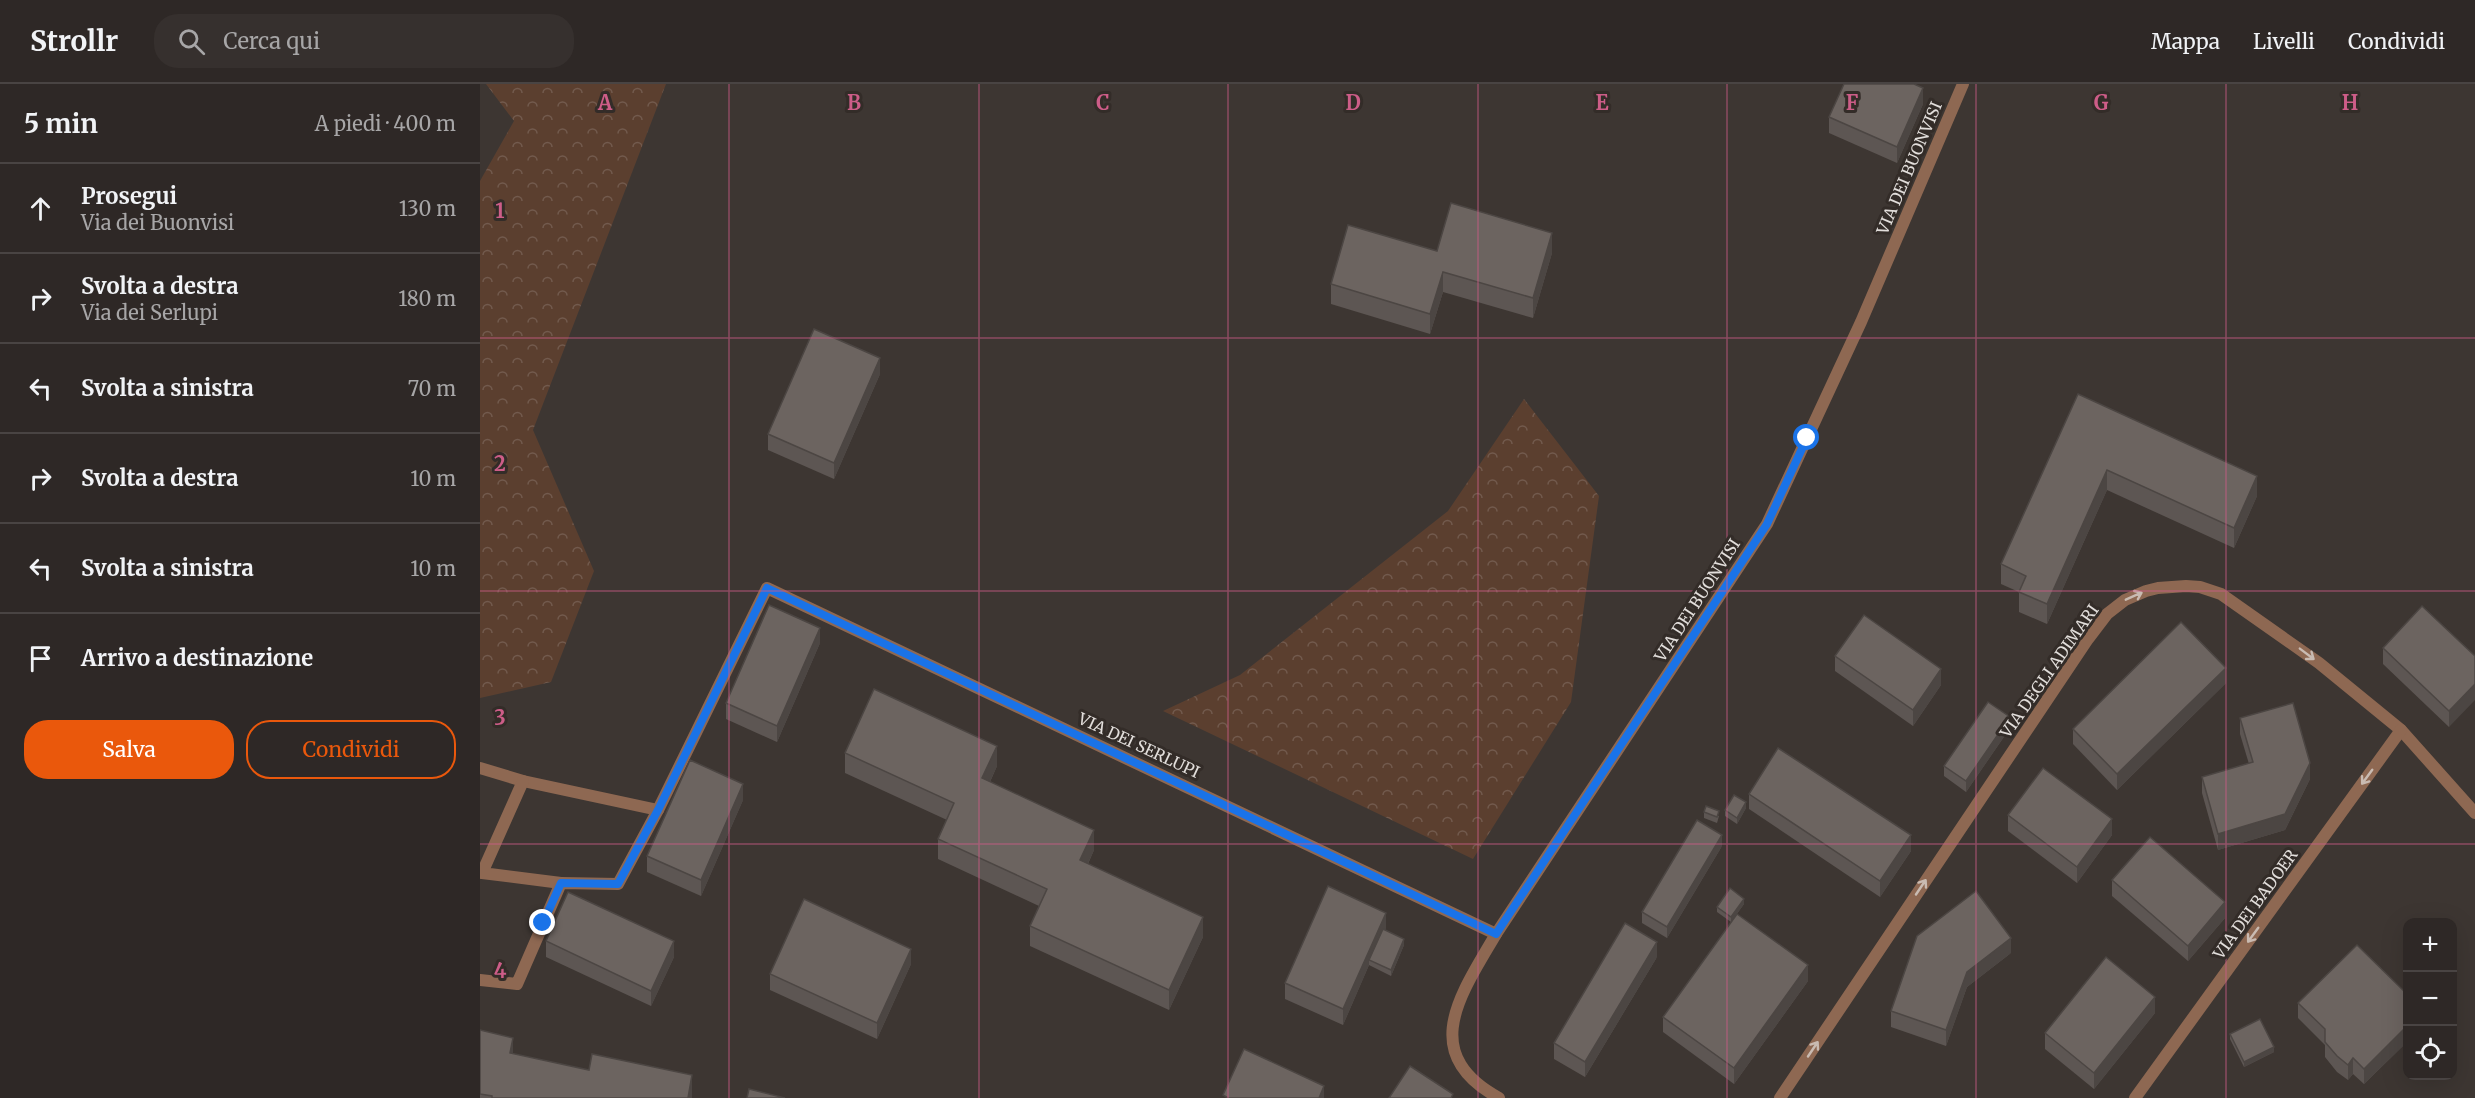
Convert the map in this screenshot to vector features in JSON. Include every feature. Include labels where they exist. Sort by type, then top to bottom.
[{"type":"street","name":"VIA DEI BUONVISI","points":[[1499,1098],[1473,1081],[1456,1057],[1452,1043],[1455,1008],[1496,934],[1767,524],[1861,322],[1963,84]]},
{"type":"street","name":"VIA DEGLI ADIMARI","points":[[1780,1098],[2088,639],[2107,614],[2125,600],[2152,589],[2171,586],[2200,587],[2221,594],[2319,663],[2401,730],[2475,813]]},
{"type":"street","name":"VIA DEI SERLUPI","points":[[658,810],[767,588],[1496,934]]},
{"type":"street","name":"VIA DEI BADOER","points":[[2135,1098],[2401,730]]},
{"type":"street","points":[[480,768],[523,781],[658,810],[618,884],[561,883],[482,873],[523,781]]},
{"type":"street","points":[[480,980],[517,984],[561,883]]},
{"type":"green space","points":[[486,84],[666,84],[533,430],[594,571],[551,682],[480,698],[480,181],[514,121]]},
{"type":"green space","points":[[1524,399],[1599,496],[1571,702],[1473,859],[1163,711],[1240,675],[1448,511]]},
{"type":"building","points":[[1844,84],[1914,84],[1923,88],[1897,147],[1829,117]]},
{"type":"building","points":[[1451,203],[1552,233],[1533,298],[1443,272],[1430,314],[1331,284],[1348,225],[1437,251]]},
{"type":"building","points":[[814,329],[880,358],[834,463],[768,434]]},
{"type":"building","points":[[2078,394],[2257,476],[2234,528],[2107,470],[2047,604],[2019,592],[2026,576],[2001,564]]},
{"type":"building","points":[[769,605],[820,628],[777,726],[726,703]]},
{"type":"building","points":[[2422,606],[2475,656],[2475,684],[2449,711],[2383,648]]},
{"type":"building","points":[[1864,615],[1941,669],[1913,710],[1835,656]]},
{"type":"building","points":[[2181,622],[2226,668],[2117,774],[2073,729]]},
{"type":"building","points":[[874,689],[997,746],[982,778],[1094,830],[1080,860],[1203,917],[1169,990],[1030,926],[1047,889],[938,839],[954,803],[845,753]]},
{"type":"building","points":[[1988,702],[2010,717],[1966,781],[1944,766]]},
{"type":"building","points":[[2293,703],[2310,763],[2285,814],[2218,834],[2202,777],[2253,762],[2240,718]]},
{"type":"building","points":[[1778,748],[1911,835],[1880,881],[1749,794]]},
{"type":"building","points":[[690,760],[743,784],[701,880],[647,856]]},
{"type":"building","points":[[2043,768],[2112,819],[2077,867],[2008,815]]},
{"type":"building","points":[[1734,795],[1746,802],[1737,818],[1725,810]]},
{"type":"building","points":[[1706,806],[1719,811],[1717,817],[1704,812]]},
{"type":"building","points":[[1697,820],[1722,835],[1667,927],[1642,912]]},
{"type":"building","points":[[2150,837],[2225,902],[2188,946],[2112,880]]},
{"type":"building","points":[[1328,886],[1386,913],[1343,1009],[1285,983]]},
{"type":"building","points":[[1730,888],[1744,899],[1731,917],[1717,907]]},
{"type":"building","points":[[1976,891],[2011,938],[1967,972],[1946,1030],[1891,1011],[1917,936]]},
{"type":"building","points":[[568,892],[674,941],[651,991],[546,941]]},
{"type":"building","points":[[804,899],[911,949],[877,1023],[770,974]]},
{"type":"building","points":[[1737,914],[1808,965],[1734,1068],[1663,1017]]},
{"type":"building","points":[[1625,923],[1657,942],[1585,1062],[1554,1043]]},
{"type":"building","points":[[1383,929],[1404,939],[1391,970],[1369,960]]},
{"type":"building","points":[[2357,945],[2403,990],[2403,1030],[2364,1069],[2353,1058],[2348,1065],[2325,1042],[2325,1029],[2298,1003]]},
{"type":"building","points":[[2106,957],[2155,997],[2094,1073],[2045,1033]]},
{"type":"building","points":[[2260,1019],[2274,1047],[2244,1062],[2230,1034]]},
{"type":"building","points":[[480,1030],[513,1038],[510,1053],[589,1070],[592,1054],[692,1075],[688,1098],[492,1098],[492,1096],[480,1094]]},
{"type":"building","points":[[1244,1049],[1324,1086],[1319,1098],[1228,1098],[1223,1095]]},
{"type":"building","points":[[1410,1066],[1453,1094],[1451,1098],[1389,1098]]},
{"type":"building","points":[[749,1089],[785,1098],[747,1098]]},
{"type":"route","points":[[543,923],[561,883],[618,884],[658,810],[767,588],[1496,934],[1767,524],[1807,438]]}]
